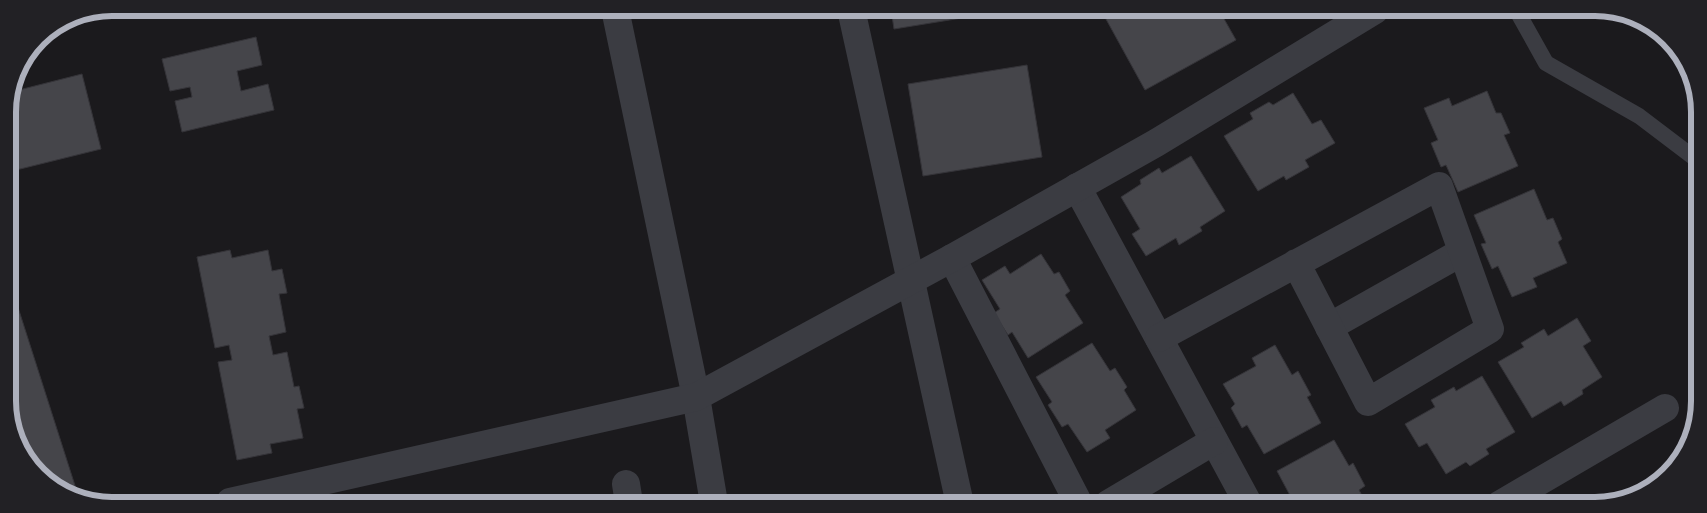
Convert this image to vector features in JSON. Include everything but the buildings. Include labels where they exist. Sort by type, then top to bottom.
[{"type":"street","points":[[616,16],[696,397],[713,497]]},
{"type":"street","points":[[852,16],[912,279],[959,497]]},
{"type":"street","points":[[252,497],[696,397],[952,258],[1156,143],[1365,16]]},
{"type":"street","points":[[1158,338],[1296,263],[1439,186],[1490,329],[1368,402],[1296,263]]},
{"type":"street","points":[[1077,187],[1245,497]]},
{"type":"street","points":[[1329,327],[1462,252]]},
{"type":"street","points":[[952,258],[1075,497]]},
{"type":"street","points":[[1513,497],[1665,408]]},
{"type":"street","points":[[1120,497],[1214,441]]},
{"type":"lane","points":[[1521,16],[1546,63],[1639,116],[1691,155]]}]
